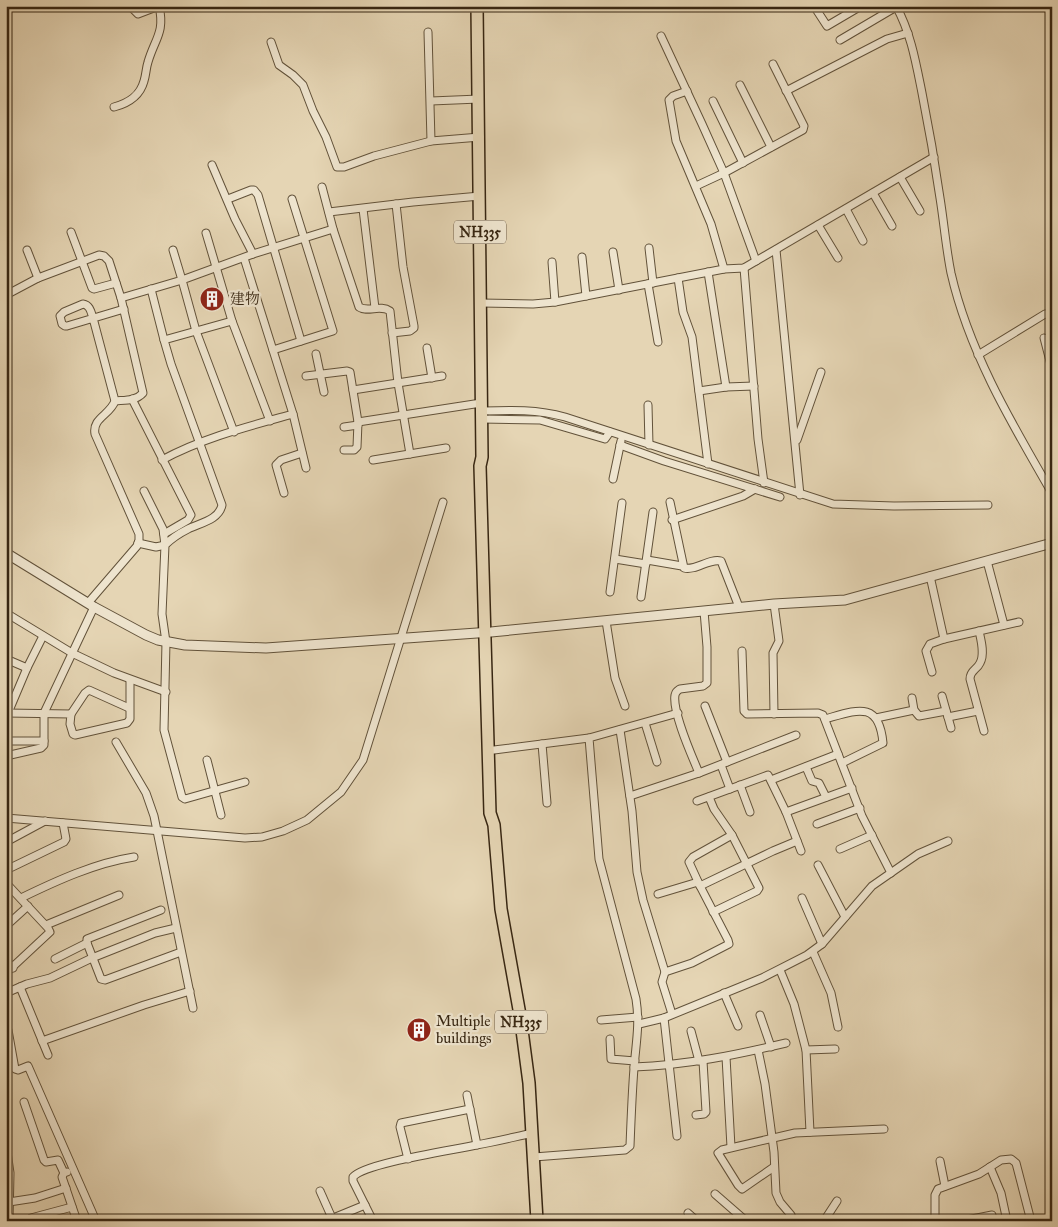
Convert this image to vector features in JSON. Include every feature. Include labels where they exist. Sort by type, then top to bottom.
[{"type":"highway","name":"NH335","points":[[477,6],[482,411],[482,457],[480,466],[494,750],[496,818],[494,825]]},
{"type":"highway","name":"NH335","points":[[488,632],[490,813],[494,825],[502,909],[527,1068],[533,1133],[537,1221]]},
{"type":"street","points":[[114,108],[132,100],[140,91],[148,61],[162,27],[159,6],[138,14],[130,6]]},
{"type":"street","points":[[814,6],[827,26],[862,6]]},
{"type":"street","points":[[840,40],[896,7],[908,33],[915,60],[934,156],[951,273],[970,334],[978,355],[1011,420],[1052,493]]},
{"type":"street","points":[[428,32],[431,141]]},
{"type":"street","points":[[786,91],[887,39],[908,33]]},
{"type":"street","points":[[661,36],[724,173],[756,261]]},
{"type":"street","points":[[270,42],[279,66],[294,74],[303,85],[337,167],[344,167],[374,156],[431,141],[480,137]]},
{"type":"street","points":[[696,186],[800,132],[804,126],[773,64]]},
{"type":"street","points":[[740,85],[771,147]]},
{"type":"street","points":[[687,91],[673,96],[669,100],[676,142],[711,224],[724,269]]},
{"type":"street","points":[[431,101],[479,99]]},
{"type":"street","points":[[714,101],[743,163]]},
{"type":"street","points":[[481,303],[533,304],[555,302],[724,269],[744,268],[934,156]]},
{"type":"street","points":[[212,166],[253,254]]},
{"type":"street","points":[[900,177],[920,211]]},
{"type":"street","points":[[322,187],[333,229],[359,307],[365,309],[385,308],[390,311],[398,383],[410,454]]},
{"type":"street","points":[[228,199],[251,190],[256,192],[301,342]]},
{"type":"street","points":[[873,193],[892,226]]},
{"type":"street","points":[[329,212],[480,196]]},
{"type":"street","points":[[272,350],[332,331],[292,199]]},
{"type":"street","points":[[392,333],[410,331],[414,328],[403,267],[396,204]]},
{"type":"street","points":[[363,209],[375,308]]},
{"type":"street","points":[[846,209],[864,242]]},
{"type":"street","points":[[818,226],[838,258]]},
{"type":"street","points":[[121,298],[182,280],[253,254],[333,229]]},
{"type":"street","points":[[71,232],[92,288],[116,283]]},
{"type":"street","points":[[206,233],[232,321],[270,421]]},
{"type":"street","points":[[649,248],[650,284],[658,342]]},
{"type":"street","points":[[27,250],[38,278]]},
{"type":"street","points":[[173,250],[196,331],[234,432]]},
{"type":"street","points":[[776,250],[800,495]]},
{"type":"street","points":[[612,252],[619,290]]},
{"type":"street","points":[[6,294],[38,278],[100,255],[107,258],[121,298],[143,389],[141,395],[132,399],[116,401]]},
{"type":"street","points":[[582,257],[586,296]]},
{"type":"street","points":[[244,258],[293,414],[306,468]]},
{"type":"street","points":[[552,262],[555,302]]},
{"type":"street","points":[[744,268],[758,439],[764,482]]},
{"type":"street","points":[[708,272],[726,387]]},
{"type":"street","points":[[678,278],[684,312],[692,337],[708,464]]},
{"type":"street","points":[[138,543],[156,547],[165,544],[188,529],[212,518],[221,510],[222,505],[171,364],[151,289]]},
{"type":"street","points":[[6,756],[41,748],[44,745],[44,713],[72,653],[91,605],[138,543],[139,534],[95,434],[94,428],[96,423],[111,409],[116,401],[93,318],[88,306],[83,304],[64,312],[60,316],[62,324],[65,326],[93,318],[124,309]]},
{"type":"street","points":[[978,355],[1045,314]]},
{"type":"street","points":[[164,340],[232,321]]},
{"type":"street","points":[[1044,338],[1052,369]]},
{"type":"street","points":[[427,348],[432,378]]},
{"type":"street","points":[[316,354],[324,392]]},
{"type":"street","points":[[306,376],[348,371],[354,390],[358,423],[357,449],[344,450]]},
{"type":"street","points":[[796,442],[821,372]]},
{"type":"street","points":[[354,390],[442,376]]},
{"type":"street","points":[[699,391],[726,387],[754,386]]},
{"type":"street","points":[[132,399],[191,516],[188,520],[164,534]]},
{"type":"street","points":[[648,405],[648,445]]},
{"type":"street","points":[[344,427],[404,415],[524,409],[545,411],[832,504],[847,506],[988,504]]},
{"type":"street","points":[[162,460],[234,432],[293,414]]},
{"type":"street","points":[[613,479],[622,436]]},
{"type":"street","points":[[620,445],[664,461],[780,497]]},
{"type":"street","points":[[373,460],[446,448]]},
{"type":"street","points":[[284,493],[276,465],[280,460],[302,453]]},
{"type":"street","points":[[672,520],[743,496],[755,489]]},
{"type":"street","points":[[144,491],[164,534],[162,614],[166,642],[166,692],[163,722],[165,738],[180,795],[185,798],[245,782]]},
{"type":"street","points":[[6,818],[244,838],[262,837],[307,820],[341,792],[362,760],[444,502]]},
{"type":"street","points":[[670,502],[682,566]]},
{"type":"street","points":[[610,592],[622,503]]},
{"type":"street","points":[[642,597],[653,512]]},
{"type":"street","points":[[6,553],[146,636],[166,642],[211,647],[266,648],[488,632],[739,607],[845,600],[1052,543]]},
{"type":"street","points":[[615,559],[682,566],[690,569],[716,560],[721,561],[739,607]]},
{"type":"street","points":[[987,561],[1004,625]]},
{"type":"street","points":[[930,576],[944,639]]},
{"type":"street","points":[[774,604],[779,641],[773,653],[774,714]]},
{"type":"street","points":[[699,773],[678,713],[675,696],[677,691],[703,686],[707,683],[704,611]]},
{"type":"street","points":[[6,613],[72,653],[130,680],[166,692]]},
{"type":"street","points":[[606,621],[615,678],[625,706]]},
{"type":"street","points":[[932,672],[926,651],[930,644],[1019,622]]},
{"type":"street","points":[[979,631],[981,662],[970,675],[984,731]]},
{"type":"street","points":[[43,636],[7,713],[71,714]]},
{"type":"street","points":[[742,651],[744,711],[749,714],[821,713],[860,808],[891,873]]},
{"type":"street","points":[[6,659],[27,668]]},
{"type":"street","points":[[129,708],[89,690],[71,714],[73,734],[78,735],[126,723],[130,719],[130,680]]},
{"type":"street","points":[[942,696],[951,728]]},
{"type":"street","points":[[912,698],[914,710],[919,716],[978,711]]},
{"type":"street","points":[[705,706],[724,763],[730,789]]},
{"type":"street","points":[[876,718],[914,710]]},
{"type":"street","points":[[825,719],[858,711],[871,713],[876,718],[883,741],[882,745],[865,750],[842,762]]},
{"type":"street","points":[[494,750],[589,738],[678,713]]},
{"type":"street","points":[[646,723],[657,762]]},
{"type":"street","points":[[620,730],[630,796],[635,858],[639,881],[665,972],[662,982],[672,1014]]},
{"type":"street","points":[[630,796],[699,773],[796,734]]},
{"type":"street","points":[[534,1157],[625,1150],[630,1146],[638,1021],[636,999],[599,859],[589,738]]},
{"type":"street","points":[[6,741],[44,741]]},
{"type":"street","points":[[116,742],[146,793],[154,816],[193,1008]]},
{"type":"street","points":[[542,744],[547,803]]},
{"type":"street","points":[[771,780],[838,754]]},
{"type":"street","points":[[207,760],[221,815]]},
{"type":"street","points":[[806,767],[812,781],[819,783],[826,798]]},
{"type":"street","points":[[697,801],[766,775],[769,776],[786,812],[801,852]]},
{"type":"street","points":[[740,785],[750,812]]},
{"type":"street","points":[[786,812],[852,788]]},
{"type":"street","points":[[709,797],[714,809],[732,835],[758,886],[758,890],[713,912]]},
{"type":"street","points":[[817,824],[860,808]]},
{"type":"street","points":[[6,842],[45,821]]},
{"type":"street","points":[[6,870],[64,842],[66,839],[63,823]]},
{"type":"street","points":[[665,972],[692,963],[729,944],[699,884],[690,864],[690,859],[732,835]]},
{"type":"street","points":[[840,849],[872,835]]},
{"type":"street","points":[[658,894],[699,884],[797,841]]},
{"type":"street","points":[[601,1020],[638,1021],[664,1018],[780,970],[813,952],[822,944],[872,886],[927,849],[948,841]]},
{"type":"street","points":[[21,898],[100,865],[134,857]]},
{"type":"street","points":[[818,865],[845,917]]},
{"type":"street","points":[[6,883],[50,930],[49,934],[6,973]]},
{"type":"street","points":[[46,925],[119,895]]},
{"type":"street","points":[[802,898],[822,944]]},
{"type":"street","points":[[6,926],[28,906]]},
{"type":"street","points":[[161,910],[89,938],[86,941],[92,958],[103,981],[181,952]]},
{"type":"street","points":[[6,992],[50,978],[92,958],[155,933],[176,928]]},
{"type":"street","points":[[55,959],[87,943]]},
{"type":"street","points":[[813,952],[830,993],[838,1027]]},
{"type":"street","points":[[6,960],[13,968]]},
{"type":"street","points":[[780,970],[794,1004],[806,1050],[810,1132]]},
{"type":"street","points":[[20,987],[48,1055]]},
{"type":"street","points":[[42,1042],[144,1005],[190,991]]},
{"type":"street","points":[[724,993],[738,1026]]},
{"type":"street","points":[[760,1015],[771,1047]]},
{"type":"street","points":[[664,1018],[677,1136]]},
{"type":"street","points":[[8,1030],[15,1069],[18,1070],[28,1066],[96,1221]]},
{"type":"street","points":[[691,1031],[701,1061],[706,1112],[696,1115]]},
{"type":"street","points":[[610,1039],[611,1059],[635,1064],[669,1065],[726,1057],[786,1043]]},
{"type":"street","points":[[806,1050],[835,1049]]},
{"type":"street","points":[[758,1050],[765,1084],[772,1137],[777,1198],[791,1215],[787,1220]]},
{"type":"street","points":[[726,1057],[731,1147]]},
{"type":"street","points":[[467,1095],[477,1145]]},
{"type":"street","points":[[24,1102],[44,1160],[46,1162],[58,1160],[64,1173],[62,1177],[78,1221]]},
{"type":"street","points":[[408,1159],[400,1127],[401,1123],[470,1109]]},
{"type":"street","points":[[774,1167],[745,1188],[740,1188],[719,1156],[719,1151],[795,1132],[884,1129]]},
{"type":"street","points":[[373,1221],[353,1180],[354,1175],[382,1165],[533,1133]]},
{"type":"street","points":[[7,1150],[9,1221]]},
{"type":"street","points":[[935,1221],[935,1195],[938,1189],[990,1168],[1000,1160],[1007,1158],[1014,1160],[1022,1183],[1031,1221]]},
{"type":"street","points":[[940,1161],[945,1186]]},
{"type":"street","points":[[990,1168],[1001,1193],[1007,1221]]},
{"type":"street","points":[[64,1173],[74,1170]]},
{"type":"street","points":[[9,1202],[35,1198],[66,1188]]},
{"type":"street","points":[[320,1191],[329,1220],[365,1205]]},
{"type":"street","points":[[715,1194],[746,1221]]},
{"type":"street","points":[[824,1221],[836,1201]]},
{"type":"street","points":[[31,1218],[72,1207]]},
{"type":"street","points":[[688,1213],[697,1221]]},
{"type":"street","points":[[962,1221],[992,1214]]},
{"type":"place","name":"建物","points":[[212,299]]},
{"type":"place","name":"Multiple buildings","points":[[419,1030]]}]
